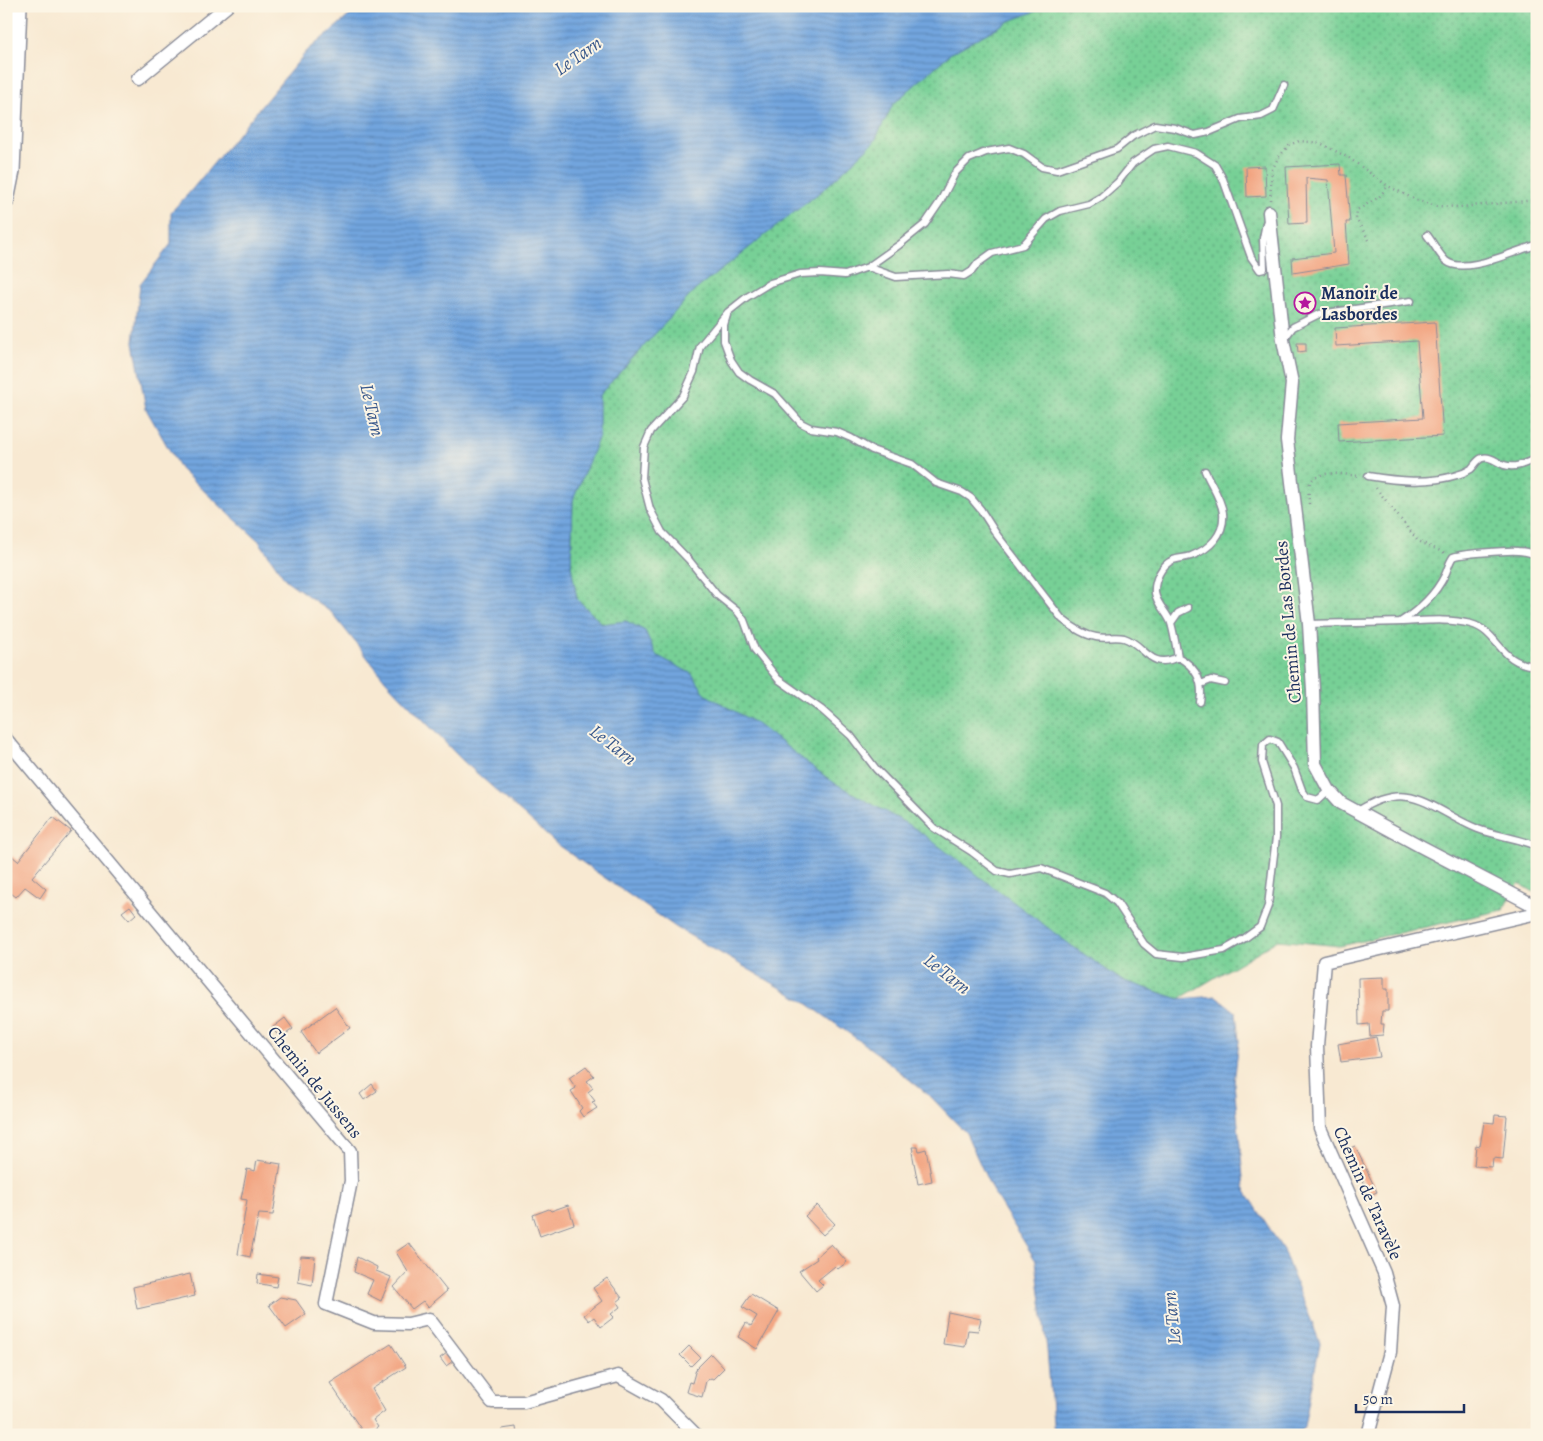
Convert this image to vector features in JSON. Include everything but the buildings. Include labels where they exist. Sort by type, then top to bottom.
[{"type":"street","points":[[6,201],[12,171],[19,6]]},
{"type":"street","points":[[138,79],[226,6]]},
{"type":"street","name":"Chemin de Las Bordes","points":[[1269,212],[1283,340],[1292,383],[1287,440],[1309,624],[1315,764],[1329,790],[1341,803],[1537,907]]},
{"type":"street","name":"Chemin de Jussens","points":[[6,739],[350,1151],[351,1181],[326,1304],[374,1323],[408,1324],[429,1319],[492,1402],[524,1402],[618,1376],[661,1400],[696,1435]]},
{"type":"street","name":"Chemin de Taravèle","points":[[1368,1435],[1390,1352],[1393,1306],[1384,1273],[1320,1128],[1317,1046],[1324,962],[1537,913]]},
{"type":"lane","points":[[1284,85],[1273,110],[1261,116],[1240,120],[1209,132],[1195,135],[1175,128],[1155,125],[1133,136],[1117,149],[1057,170],[1042,167],[1024,154],[1009,148],[986,152],[969,160],[955,173],[940,202],[925,224],[868,267],[845,275],[800,274],[770,284],[747,297],[728,312],[700,346],[694,372],[683,396],[651,431],[644,447],[642,478],[650,509],[662,532],[689,560],[718,595],[737,611],[744,620],[755,650],[778,679],[822,710],[851,736],[876,768],[934,828],[972,852],[997,871],[1010,874],[1041,868],[1105,893],[1117,904],[1144,944],[1156,954],[1183,956],[1224,950],[1260,927],[1268,906],[1276,837],[1276,806],[1262,762],[1263,745],[1270,739],[1278,742],[1294,768],[1307,798],[1318,800],[1329,790]]},
{"type":"lane","points":[[868,267],[896,277],[948,274],[964,276],[972,272],[978,263],[992,253],[1023,245],[1046,219],[1060,211],[1089,204],[1101,198],[1118,182],[1133,163],[1154,149],[1168,146],[1196,153],[1215,165],[1224,179],[1251,257],[1260,270],[1264,269],[1263,238],[1269,212]]},
{"type":"lane","points":[[1427,235],[1446,261],[1461,266],[1490,261],[1537,245]]},
{"type":"lane","points":[[1283,340],[1293,327],[1319,314],[1411,301]]},
{"type":"lane","points":[[728,312],[724,325],[724,341],[735,366],[739,372],[750,380],[775,394],[801,424],[811,428],[837,432],[872,450],[912,464],[936,483],[962,492],[971,498],[1062,619],[1074,629],[1096,637],[1125,639],[1135,644],[1146,655],[1159,660],[1170,661],[1178,657]]},
{"type":"lane","points":[[1368,476],[1416,482],[1457,475],[1470,469],[1477,461],[1483,458],[1491,458],[1504,465],[1514,466],[1522,465],[1537,458]]},
{"type":"lane","points":[[1200,702],[1201,684],[1196,672],[1187,662],[1178,657],[1171,622],[1159,604],[1155,592],[1157,579],[1167,564],[1173,560],[1201,552],[1220,534],[1223,526],[1223,513],[1205,471]]},
{"type":"lane","points":[[1399,622],[1413,614],[1431,597],[1455,556],[1466,553],[1484,554],[1518,551],[1537,555]]},
{"type":"lane","points":[[1171,622],[1178,613],[1188,608]]},
{"type":"lane","points":[[1309,624],[1448,620],[1472,625],[1484,631],[1512,660],[1524,666],[1537,666]]},
{"type":"lane","points":[[1201,684],[1211,680],[1225,683]]},
{"type":"lane","points":[[1358,811],[1385,798],[1412,797],[1429,803],[1466,824],[1493,834],[1537,846]]},
{"type":"path","points":[[1269,212],[1272,170],[1278,158],[1289,145],[1299,141],[1320,143],[1349,158],[1388,186],[1416,200],[1436,206],[1460,207],[1537,200]]},
{"type":"path","points":[[1369,240],[1356,219],[1357,210],[1379,197],[1388,186]]},
{"type":"path","points":[[1308,512],[1309,486],[1314,477],[1321,474],[1368,476],[1401,522],[1418,541],[1436,550],[1455,556]]},
{"type":"green space","points":[[1050,6],[1537,6],[1537,894],[1519,883],[1503,910],[1340,946],[1278,940],[1179,999],[1121,980],[831,781],[757,724],[706,695],[692,674],[656,655],[645,631],[626,621],[602,624],[577,599],[571,566],[573,499],[599,436],[599,395],[694,291],[825,188],[874,142],[893,104],[951,53],[1009,21]]},
{"type":"water","name":"Le Tarn","points":[[361,6],[1050,6],[1009,21],[951,53],[893,104],[874,142],[825,188],[694,291],[599,395],[599,436],[573,500],[571,566],[577,599],[602,624],[626,621],[645,631],[656,655],[692,674],[706,695],[757,724],[831,781],[916,829],[1072,946],[1121,980],[1179,999],[1216,996],[1236,1012],[1239,1041],[1234,1083],[1244,1188],[1283,1250],[1320,1343],[1304,1426],[1300,1435],[1054,1435],[1047,1350],[1036,1261],[992,1190],[966,1133],[931,1097],[878,1054],[802,1000],[677,928],[559,846],[462,760],[386,681],[332,613],[286,580],[259,541],[181,470],[146,409],[134,342],[140,284],[171,244],[171,212],[307,51]]},
{"type":"place","name":"Manoir de Lasbordes","points":[[1305,303]]}]
